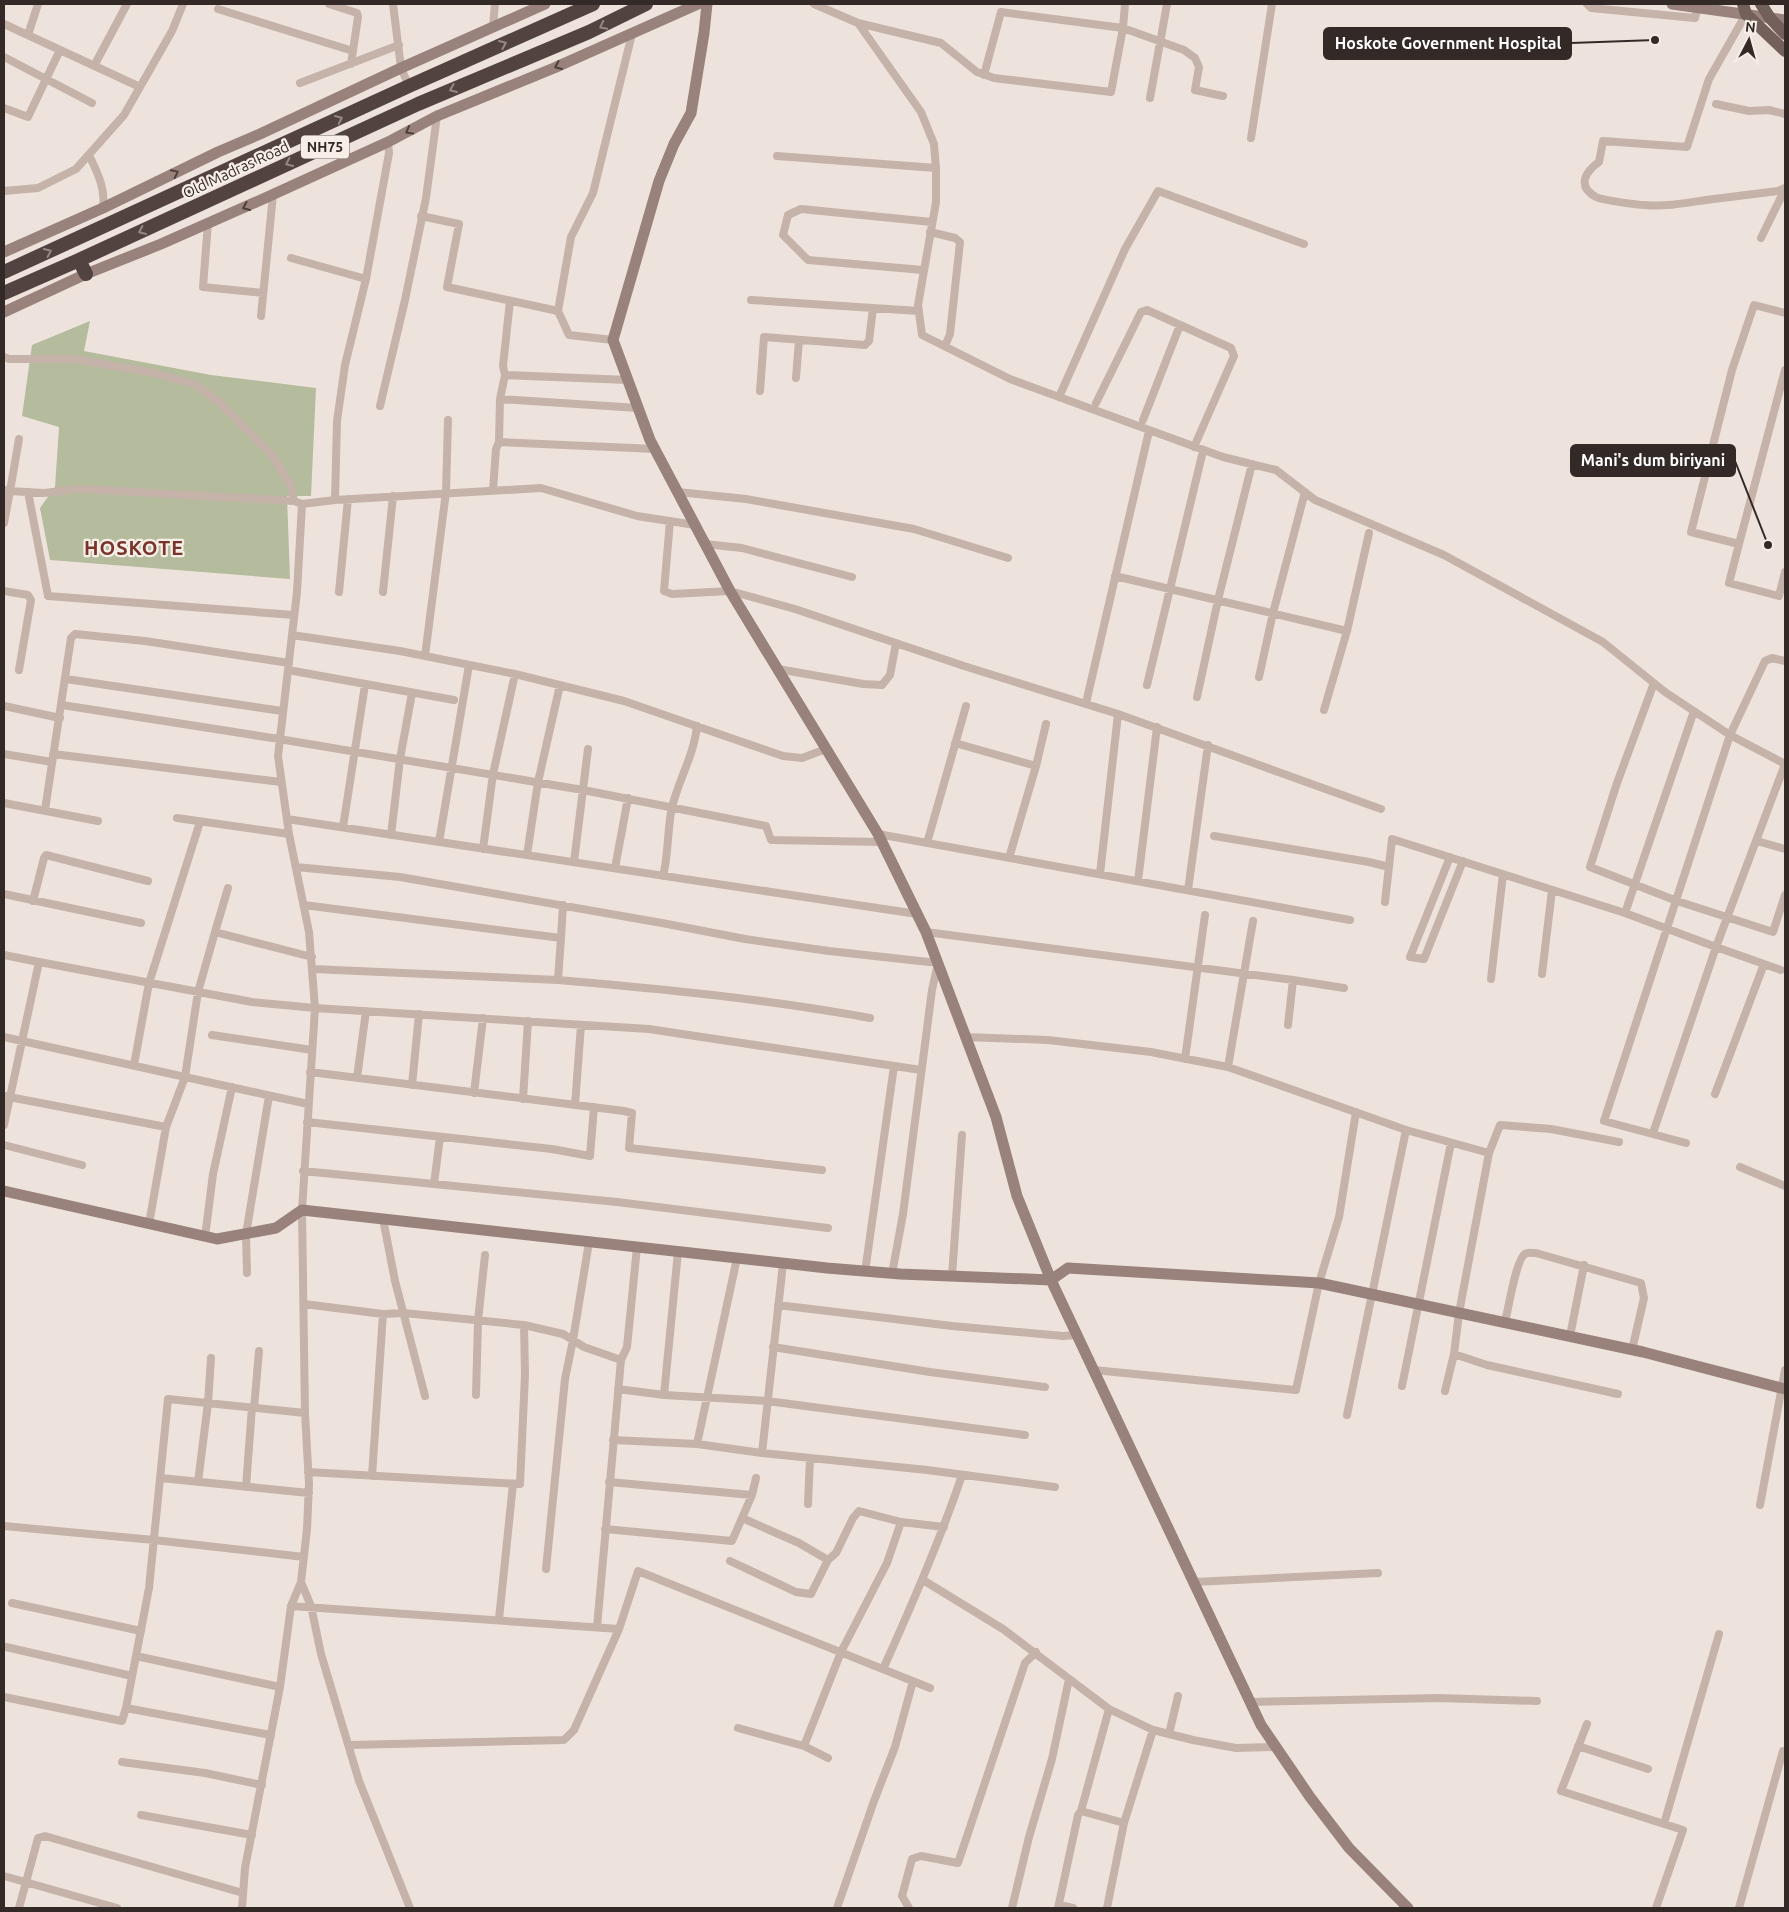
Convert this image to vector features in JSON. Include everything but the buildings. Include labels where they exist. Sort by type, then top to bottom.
[{"type":"highway","name":"Old Madras Road","points":[[4,272],[409,86],[593,4]]},
{"type":"highway","name":"Old Madras Road","points":[[4,293],[418,104],[589,32],[646,4]]},
{"type":"highway","points":[[79,260],[86,274]]},
{"type":"main road","points":[[1762,4],[1770,18],[1785,34]]},
{"type":"main road","points":[[1744,9],[1785,50]]},
{"type":"street","points":[[28,35],[38,4]]},
{"type":"street","points":[[94,66],[127,4]]},
{"type":"street","points":[[4,191],[38,188],[76,169],[124,115],[172,31],[183,4]]},
{"type":"street","points":[[329,4],[357,13],[358,20],[351,64]]},
{"type":"street","points":[[393,4],[401,68],[409,86]]},
{"type":"street","points":[[493,26],[495,4]]},
{"type":"street","points":[[4,252],[103,208],[218,152],[401,68],[545,4]]},
{"type":"street","points":[[4,312],[86,274],[273,195],[388,142],[437,116],[632,34],[698,4]]},
{"type":"street","points":[[707,4],[704,33],[690,113],[674,144],[659,181],[613,340],[655,449],[705,544],[730,591],[880,838],[926,932],[996,1117],[1017,1196],[1050,1280],[1261,1725],[1310,1797],[1349,1848],[1407,1908]]},
{"type":"street","points":[[814,4],[858,23],[941,42],[977,72],[994,78],[1111,92],[1123,28],[1125,4]]},
{"type":"street","points":[[1150,98],[1167,4]]},
{"type":"street","points":[[1251,138],[1272,4]]},
{"type":"street","points":[[1587,4],[1592,8],[1695,18],[1698,7]]},
{"type":"street","points":[[1672,4],[1744,9],[1770,18],[1785,20]]},
{"type":"street","points":[[218,9],[353,50]]},
{"type":"street","points":[[1744,9],[1709,79],[1687,147],[1603,140],[1599,162],[1584,176],[1584,182],[1588,190],[1596,197],[1645,206],[1679,204],[1778,191],[1785,188]]},
{"type":"street","points":[[984,75],[1001,12],[1123,28],[1184,50],[1195,58],[1199,67],[1195,90],[1223,96]]},
{"type":"street","points":[[858,23],[921,112],[934,144],[936,202],[918,305],[922,335],[1010,379],[1223,457],[1276,470],[1315,500],[1444,555],[1603,642],[1654,683],[1694,711],[1730,735],[1785,764],[1716,947],[1654,1133]]},
{"type":"street","points":[[4,24],[140,87]]},
{"type":"street","points":[[613,340],[568,334],[558,312],[571,237],[593,193],[632,34]]},
{"type":"street","points":[[300,83],[399,46]]},
{"type":"street","points":[[4,108],[28,117],[60,50]]},
{"type":"street","points":[[4,57],[92,103]]},
{"type":"street","points":[[1716,104],[1749,110],[1769,110],[1785,114]]},
{"type":"street","points":[[380,406],[406,300],[426,198],[437,116]]},
{"type":"street","points":[[335,500],[337,421],[345,365],[366,278],[388,153],[388,142]]},
{"type":"street","points":[[89,155],[104,193],[103,208]]},
{"type":"street","points":[[777,156],[936,168]]},
{"type":"street","points":[[1761,238],[1785,188]]},
{"type":"street","points":[[1059,397],[1125,249],[1158,191],[1304,244]]},
{"type":"street","points":[[261,316],[273,195]]},
{"type":"street","points":[[923,270],[808,260],[783,235],[788,215],[801,209],[932,222]]},
{"type":"street","points":[[422,216],[459,224],[447,287],[558,312]]},
{"type":"street","points":[[208,224],[203,288],[263,294]]},
{"type":"street","points":[[930,232],[955,238],[960,242],[950,334],[945,346]]},
{"type":"street","points":[[291,258],[366,278]]},
{"type":"street","points":[[751,300],[919,312]]},
{"type":"street","points":[[493,490],[496,449],[499,442],[500,399],[505,375],[503,366],[510,301]]},
{"type":"street","points":[[1739,544],[1691,532],[1732,370],[1754,305],[1785,313]]},
{"type":"street","points":[[760,391],[764,337],[866,345],[869,341],[872,308]]},
{"type":"street","points":[[1096,403],[1141,312],[1147,310],[1231,348],[1234,356],[1194,447]]},
{"type":"street","points":[[1143,420],[1180,325]]},
{"type":"street","points":[[796,378],[798,340]]},
{"type":"street","points":[[4,357],[9,359],[73,359],[149,372],[194,384],[219,402],[271,454],[290,484],[298,503],[294,616],[278,756],[289,834],[304,905],[312,957],[315,1008],[302,1210],[305,1413],[309,1493],[308,1530],[301,1582],[291,1606],[280,1687],[246,1868],[242,1908]]},
{"type":"street","points":[[1785,370],[1729,583],[1779,596],[1785,572]]},
{"type":"street","points":[[505,375],[628,380]]},
{"type":"street","points":[[500,399],[638,408]]},
{"type":"street","points":[[425,656],[446,492],[448,420]]},
{"type":"street","points":[[1086,703],[1149,430]]},
{"type":"street","points":[[4,523],[7,490],[19,439]]},
{"type":"street","points":[[499,442],[655,449]]},
{"type":"street","points":[[1147,685],[1202,456]]},
{"type":"street","points":[[1197,697],[1218,600],[1252,464]]},
{"type":"street","points":[[7,490],[44,493],[80,489],[298,503],[446,492],[541,488],[637,516],[695,525]]},
{"type":"street","points":[[28,492],[48,596],[294,616]]},
{"type":"street","points":[[678,492],[746,498],[914,530],[1008,558]]},
{"type":"street","points":[[1259,677],[1297,516],[1305,492]]},
{"type":"street","points":[[383,592],[393,496]]},
{"type":"street","points":[[338,592],[348,499]]},
{"type":"street","points":[[670,521],[664,591],[672,594],[730,591],[795,609],[1086,703],[1381,809]]},
{"type":"street","points":[[1324,710],[1347,631],[1369,532]]},
{"type":"street","points":[[705,544],[742,548],[852,577]]},
{"type":"street","points":[[1116,576],[1347,631]]},
{"type":"street","points":[[4,591],[28,596],[30,600],[19,670]]},
{"type":"street","points":[[45,810],[71,638],[75,634],[145,641],[288,667],[365,685],[454,700]]},
{"type":"street","points":[[292,635],[425,656],[560,685],[624,701],[783,756],[802,758],[826,749]]},
{"type":"street","points":[[778,669],[863,684],[882,685],[890,675],[896,643]]},
{"type":"street","points":[[1686,1143],[1604,1121],[1730,735],[1765,661],[1772,658],[1785,660]]},
{"type":"street","points":[[439,842],[469,665]]},
{"type":"street","points":[[484,849],[493,774],[514,674]]},
{"type":"street","points":[[66,680],[282,711]]},
{"type":"street","points":[[1654,683],[1617,783],[1590,867],[1677,901],[1773,932],[1785,895]]},
{"type":"street","points":[[343,828],[365,685]]},
{"type":"street","points":[[527,855],[538,782],[560,685]]},
{"type":"street","points":[[391,835],[400,759],[412,693]]},
{"type":"street","points":[[62,705],[279,738],[628,798],[766,826],[772,840],[880,838],[927,843],[1350,920]]},
{"type":"street","points":[[4,706],[60,718]]},
{"type":"street","points":[[927,843],[966,706]]},
{"type":"street","points":[[1625,913],[1694,711]]},
{"type":"street","points":[[1100,874],[1118,714]]},
{"type":"street","points":[[1009,858],[1036,766],[1046,724]]},
{"type":"street","points":[[662,876],[666,864],[672,807],[695,742],[697,726]]},
{"type":"street","points":[[1138,881],[1157,728]]},
{"type":"street","points":[[955,743],[1036,766]]},
{"type":"street","points":[[1188,890],[1208,746]]},
{"type":"street","points":[[574,862],[588,749]]},
{"type":"street","points":[[4,754],[52,762]]},
{"type":"street","points":[[54,754],[281,782]]},
{"type":"street","points":[[615,868],[628,798]]},
{"type":"street","points":[[4,803],[98,821]]},
{"type":"street","points":[[177,818],[289,834]]},
{"type":"street","points":[[287,819],[917,914]]},
{"type":"street","points":[[134,1065],[149,983],[200,822]]},
{"type":"street","points":[[1214,836],[1388,867]]},
{"type":"street","points":[[1384,902],[1392,838],[1625,913],[1781,970]]},
{"type":"street","points":[[1757,840],[1785,850]]},
{"type":"street","points":[[33,901],[46,855],[148,881]]},
{"type":"street","points":[[1450,857],[1410,957],[1424,959],[1463,861]]},
{"type":"street","points":[[296,867],[400,876],[745,939],[829,952],[938,963]]},
{"type":"street","points":[[1491,979],[1503,874]]},
{"type":"street","points":[[150,1224],[166,1127],[185,1077],[198,992],[228,888]]},
{"type":"street","points":[[1542,974],[1552,890]]},
{"type":"street","points":[[4,894],[141,923]]},
{"type":"street","points":[[304,905],[561,938]]},
{"type":"street","points":[[558,980],[563,905]]},
{"type":"street","points":[[1185,1059],[1196,968],[1205,914]]},
{"type":"street","points":[[1228,1067],[1253,921]]},
{"type":"street","points":[[215,932],[312,957]]},
{"type":"street","points":[[926,932],[1344,988]]},
{"type":"street","points":[[4,955],[252,1002],[315,1008],[649,1029],[921,1070]]},
{"type":"street","points":[[4,1125],[6,1097],[22,1041],[39,962]]},
{"type":"street","points":[[892,1274],[903,1214],[932,990],[938,963]]},
{"type":"street","points":[[1715,1094],[1764,964]]},
{"type":"street","points":[[312,970],[558,980],[718,995],[810,1007],[870,1018]]},
{"type":"street","points":[[1288,1025],[1293,980]]},
{"type":"street","points":[[357,1078],[366,1011]]},
{"type":"street","points":[[412,1085],[419,1014]]},
{"type":"street","points":[[474,1093],[483,1018]]},
{"type":"street","points":[[523,1099],[528,1021]]},
{"type":"street","points":[[576,1105],[581,1024]]},
{"type":"street","points":[[212,1035],[312,1050]]},
{"type":"street","points":[[4,1037],[308,1104]]},
{"type":"street","points":[[966,1037],[1048,1040],[1151,1052],[1228,1067],[1406,1130],[1489,1153]]},
{"type":"street","points":[[865,1272],[894,1066]]},
{"type":"street","points":[[310,1072],[632,1113],[629,1148],[822,1170]]},
{"type":"street","points":[[205,1237],[213,1174],[232,1087]]},
{"type":"street","points":[[246,1273],[246,1234],[269,1096]]},
{"type":"street","points":[[6,1097],[166,1127]]},
{"type":"street","points":[[307,1122],[590,1156],[594,1107]]},
{"type":"street","points":[[1094,1370],[1296,1390],[1319,1283],[1339,1217],[1356,1112]]},
{"type":"street","points":[[1446,1391],[1489,1153],[1500,1125],[1551,1129],[1619,1142]]},
{"type":"street","points":[[1347,1415],[1406,1130]]},
{"type":"street","points":[[952,1276],[962,1136]]},
{"type":"street","points":[[434,1184],[440,1137]]},
{"type":"street","points":[[1402,1386],[1451,1143]]},
{"type":"street","points":[[4,1145],[82,1165]]},
{"type":"street","points":[[1740,1167],[1785,1186]]},
{"type":"street","points":[[304,1171],[617,1202],[828,1228]]},
{"type":"street","points":[[4,1191],[217,1239],[276,1228],[302,1210],[782,1264],[892,1274],[1050,1280],[1068,1268],[1319,1283],[1570,1336],[1784,1388]]},
{"type":"street","points":[[383,1219],[395,1280],[425,1396]]},
{"type":"street","points":[[546,1569],[565,1379],[589,1242]]},
{"type":"street","points":[[597,1627],[621,1360],[627,1347],[637,1247]]},
{"type":"street","points":[[664,1395],[678,1252]]},
{"type":"street","points":[[1505,1322],[1517,1268],[1522,1256],[1526,1253],[1536,1253],[1584,1265],[1641,1283],[1644,1298],[1632,1350]]},
{"type":"street","points":[[476,1395],[478,1321],[485,1255]]},
{"type":"street","points":[[697,1444],[736,1258]]},
{"type":"street","points":[[762,1453],[782,1264]]},
{"type":"street","points":[[1570,1336],[1584,1265]]},
{"type":"street","points":[[304,1304],[383,1314],[404,1313],[524,1326],[562,1334],[584,1347],[621,1360]]},
{"type":"street","points":[[778,1306],[952,1326],[1063,1336],[1077,1335]]},
{"type":"street","points":[[372,1476],[383,1314]]},
{"type":"street","points":[[308,1472],[520,1484],[525,1375],[524,1326]]},
{"type":"street","points":[[773,1347],[930,1372],[1045,1387]]},
{"type":"street","points":[[246,1487],[259,1351]]},
{"type":"street","points":[[1454,1354],[1487,1365],[1618,1394]]},
{"type":"street","points":[[198,1482],[208,1403],[211,1358]]},
{"type":"street","points":[[1760,1505],[1784,1388],[1785,1370]]},
{"type":"street","points":[[618,1389],[707,1399],[767,1401],[1025,1435]]},
{"type":"street","points":[[4,1697],[122,1721],[149,1588],[168,1399],[305,1413]]},
{"type":"street","points":[[613,1440],[697,1444],[762,1453],[962,1474],[1055,1487]]},
{"type":"street","points":[[808,1504],[810,1458]]},
{"type":"street","points":[[883,1669],[923,1580],[962,1474]]},
{"type":"street","points":[[160,1478],[309,1493]]},
{"type":"street","points":[[605,1529],[732,1541],[752,1495],[756,1478]]},
{"type":"street","points":[[609,1482],[752,1495]]},
{"type":"street","points":[[499,1619],[513,1484]]},
{"type":"street","points":[[730,1561],[796,1592],[812,1594],[828,1560],[836,1554],[853,1518],[859,1511],[900,1522],[944,1526]]},
{"type":"street","points":[[742,1518],[799,1544],[828,1560]]},
{"type":"street","points":[[804,1746],[841,1652],[886,1563],[900,1522]]},
{"type":"street","points":[[4,1526],[304,1557]]},
{"type":"street","points":[[348,1745],[564,1740],[574,1730],[620,1629],[638,1571],[930,1688]]},
{"type":"street","points":[[1194,1582],[1378,1573]]},
{"type":"street","points":[[923,1580],[1003,1628],[1109,1709],[1153,1730],[1236,1748],[1276,1747]]},
{"type":"street","points":[[301,1582],[310,1606],[321,1654],[359,1781],[410,1908]]},
{"type":"street","points":[[12,1603],[140,1631]]},
{"type":"street","points":[[291,1606],[499,1619],[620,1629]]},
{"type":"street","points":[[1664,1824],[1719,1634]]},
{"type":"street","points":[[6,1647],[132,1676]]},
{"type":"street","points":[[909,1908],[902,1896],[912,1858],[921,1856],[958,1863],[1025,1663],[1036,1652]]},
{"type":"street","points":[[136,1656],[280,1687]]},
{"type":"street","points":[[1012,1908],[1029,1837],[1052,1759],[1069,1680]]},
{"type":"street","points":[[837,1908],[894,1747],[913,1681]]},
{"type":"street","points":[[1169,1734],[1178,1696]]},
{"type":"street","points":[[1251,1702],[1438,1698],[1537,1701]]},
{"type":"street","points":[[126,1708],[271,1735]]},
{"type":"street","points":[[1073,1908],[1059,1906],[1078,1815],[1082,1811],[1109,1709]]},
{"type":"street","points":[[1587,1724],[1561,1791],[1683,1830],[1656,1908]]},
{"type":"street","points":[[738,1728],[804,1746],[828,1758]]},
{"type":"street","points":[[1106,1908],[1124,1823],[1153,1730]]},
{"type":"street","points":[[1578,1746],[1648,1769]]},
{"type":"street","points":[[1739,1908],[1783,1751]]},
{"type":"street","points":[[122,1762],[204,1773],[262,1785]]},
{"type":"street","points":[[1082,1811],[1124,1823]]},
{"type":"street","points":[[141,1815],[252,1835]]},
{"type":"street","points":[[19,1908],[38,1838],[45,1836],[244,1893]]},
{"type":"street","points":[[4,1876],[102,1906],[117,1908]]},
{"type":"green space","points":[[90,321],[84,351],[211,375],[316,388],[311,496],[287,496],[290,579],[50,560],[40,508],[55,487],[59,427],[22,416],[32,345]]},
{"type":"place","name":"Hoskote Government Hospital","points":[[1655,40]]},
{"type":"place","name":"Mani's dum biriyani","points":[[1768,545]]},
{"type":"district","name":"HOSKOTE","points":[[134,548]]}]
